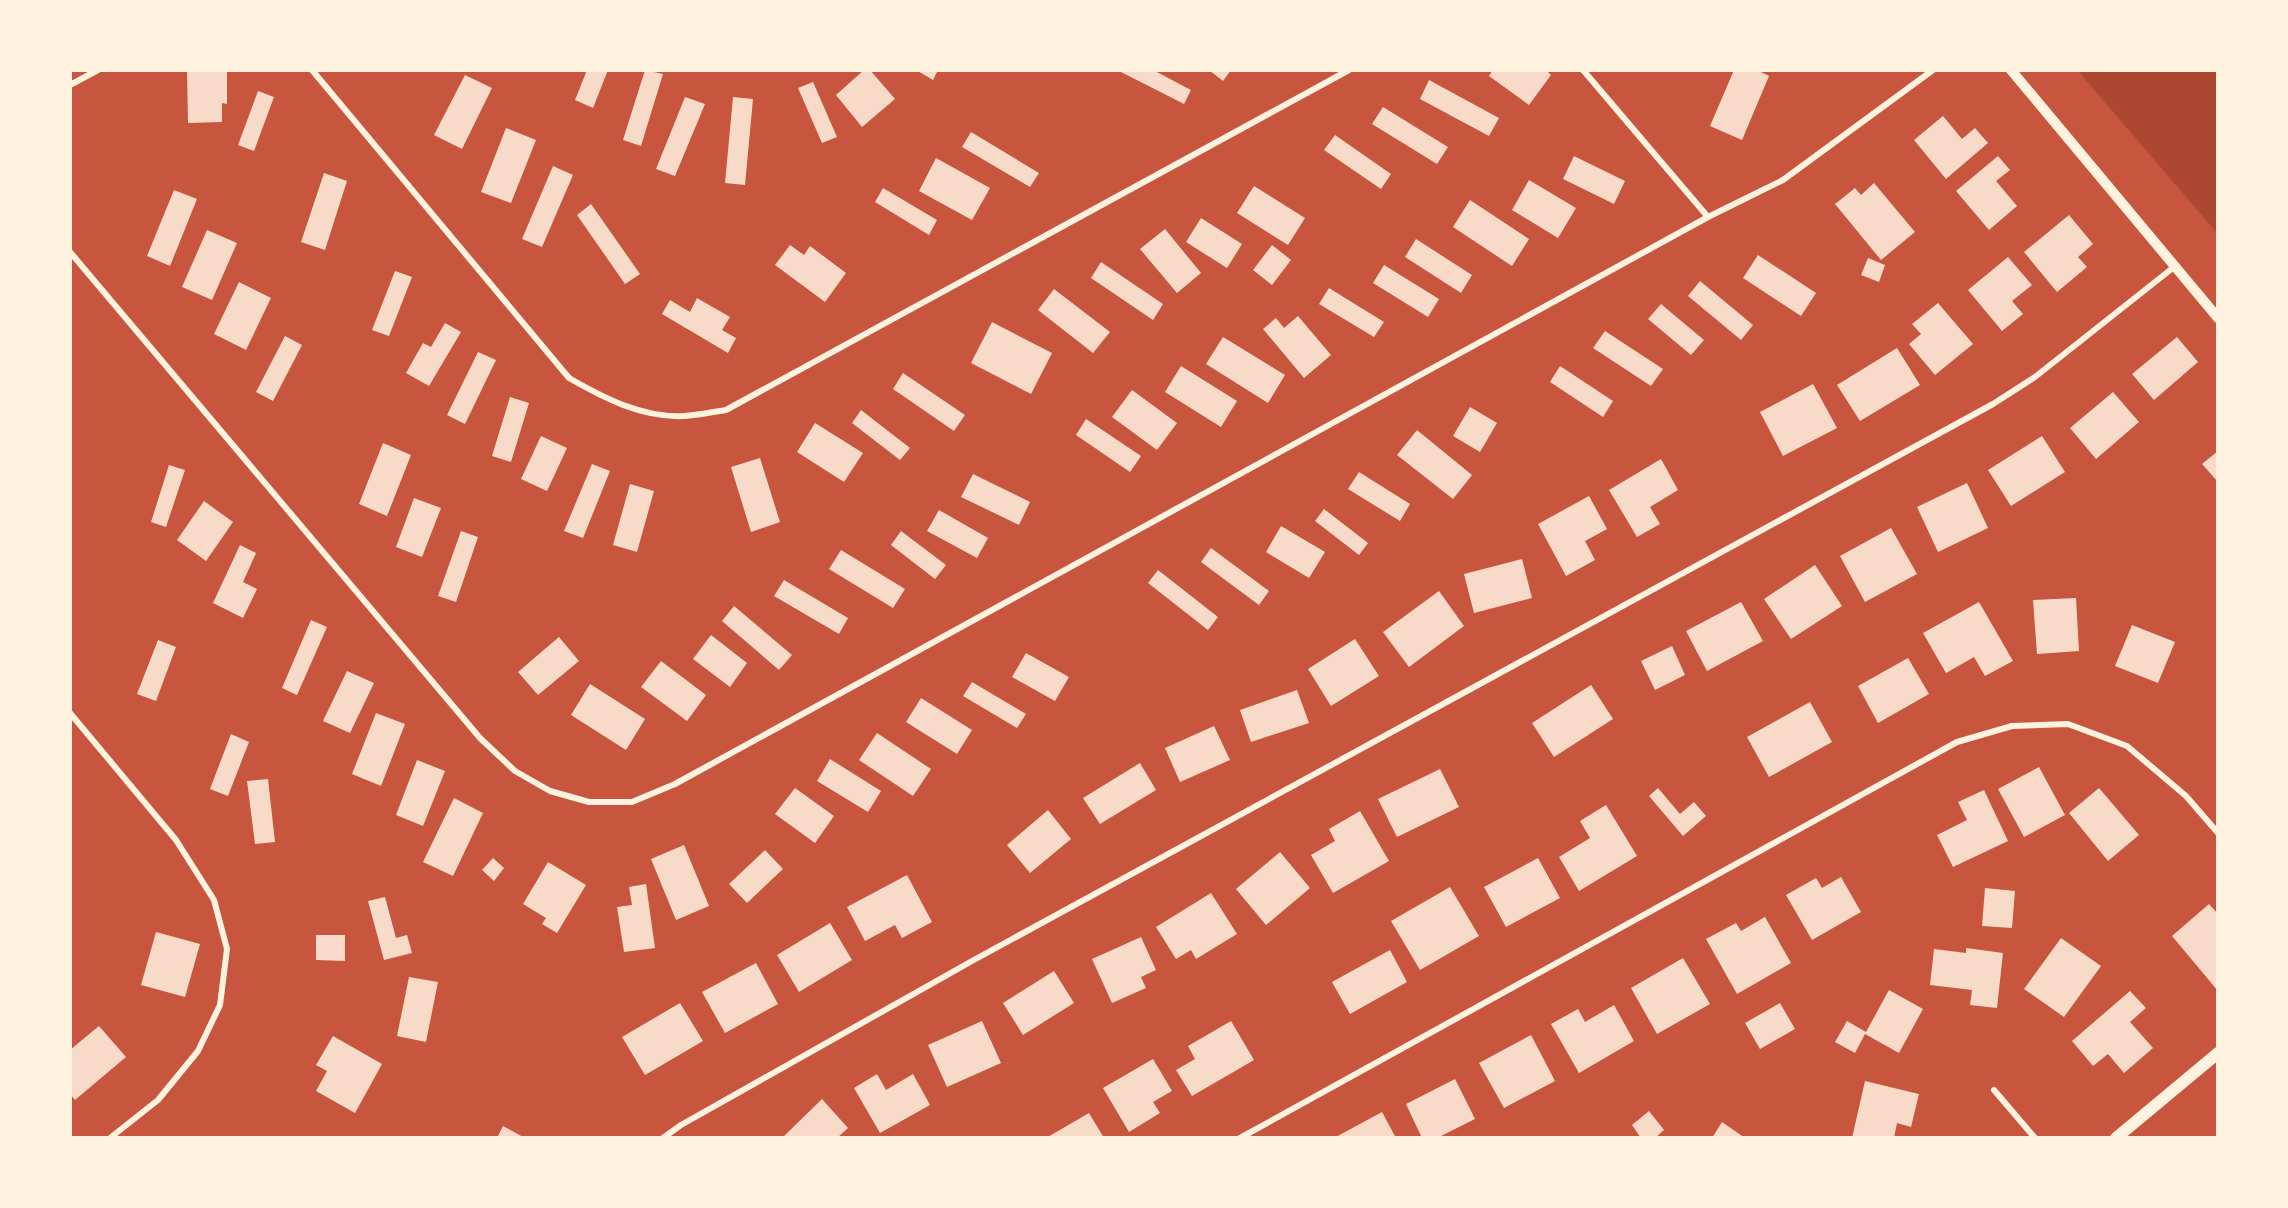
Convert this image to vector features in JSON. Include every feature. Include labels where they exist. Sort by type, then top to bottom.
[{"type":"main road","points":[[2116,1137],[2217,1053]]},
{"type":"street","points":[[70,86],[98,70]]},
{"type":"street","points":[[312,70],[569,378],[606,400],[652,414],[683,416],[726,410],[1349,70]]},
{"type":"street","points":[[1583,70],[1708,217]]},
{"type":"street","points":[[70,252],[480,738],[515,771],[550,791],[589,802],[632,802],[675,784],[1708,217],[1783,180],[1933,70]]},
{"type":"street","points":[[2011,70],[2217,318]]},
{"type":"street","points":[[663,1137],[983,955],[1985,409],[2035,377],[2174,267]]},
{"type":"street","points":[[70,713],[176,840],[214,900],[227,949],[220,1005],[198,1051],[159,1100],[111,1137]]},
{"type":"street","points":[[1240,1137],[1957,742],[2012,726],[2068,724],[2127,746],[2186,796],[2217,832]]},
{"type":"street","points":[[1994,1090],[2035,1137]]},
{"type":"shaded area","points":[[2078,71],[2217,71],[2217,233]]},
{"type":"building","points":[[187,70],[227,70],[227,104],[222,103],[222,122],[188,123]]},
{"type":"building","points":[[587,70],[608,70],[593,108],[575,100]]},
{"type":"building","points":[[645,70],[663,74],[641,146],[623,140]]},
{"type":"building","points":[[864,70],[870,70],[895,99],[862,127],[836,95]]},
{"type":"building","points":[[916,70],[938,70],[933,80]]},
{"type":"building","points":[[1117,70],[1153,70],[1191,90],[1184,104]]},
{"type":"building","points":[[1209,70],[1231,70],[1223,81]]},
{"type":"building","points":[[1493,70],[1546,70],[1551,75],[1529,105],[1489,76]]},
{"type":"building","points":[[1734,70],[1757,70],[1769,76],[1742,140],[1710,126]]},
{"type":"building","points":[[465,75],[492,88],[462,149],[434,135]]},
{"type":"building","points":[[1429,80],[1499,118],[1489,136],[1420,99]]},
{"type":"building","points":[[813,82],[837,137],[822,143],[798,88]]},
{"type":"building","points":[[258,91],[274,97],[254,151],[238,145]]},
{"type":"building","points":[[685,97],[705,104],[675,176],[656,169]]},
{"type":"building","points":[[733,97],[753,99],[745,185],[725,183]]},
{"type":"building","points":[[1383,107],[1448,147],[1437,164],[1372,124]]},
{"type":"building","points":[[1943,116],[1962,139],[1975,128],[1988,143],[1946,179],[1914,140]]},
{"type":"building","points":[[506,128],[536,140],[511,203],[481,192]]},
{"type":"building","points":[[971,132],[1039,173],[1030,187],[962,147]]},
{"type":"building","points":[[1335,135],[1391,174],[1381,189],[1324,150]]},
{"type":"building","points":[[1574,156],[1625,181],[1614,204],[1563,179]]},
{"type":"building","points":[[1998,156],[2010,170],[1996,181],[2017,206],[1989,230],[1956,191]]},
{"type":"building","points":[[936,158],[990,188],[972,220],[919,191]]},
{"type":"building","points":[[553,166],[573,175],[542,247],[522,239]]},
{"type":"building","points":[[324,173],[347,181],[325,250],[301,242]]},
{"type":"building","points":[[1529,180],[1576,208],[1558,238],[1512,210]]},
{"type":"building","points":[[1874,183],[1915,232],[1881,260],[1835,204],[1855,188],[1861,195]]},
{"type":"building","points":[[1254,186],[1305,218],[1288,245],[1237,213]]},
{"type":"building","points":[[883,188],[937,220],[929,235],[875,202]]},
{"type":"building","points":[[174,190],[197,199],[170,266],[147,256]]},
{"type":"building","points":[[1470,200],[1529,239],[1512,266],[1453,227]]},
{"type":"building","points":[[591,204],[640,274],[625,284],[577,215]]},
{"type":"building","points":[[2069,215],[2093,244],[2078,257],[2087,267],[2057,292],[2024,252]]},
{"type":"building","points":[[1201,218],[1242,244],[1227,268],[1186,242]]},
{"type":"building","points":[[1165,229],[1201,273],[1177,293],[1140,249]]},
{"type":"building","points":[[207,230],[237,243],[212,300],[182,287]]},
{"type":"building","points":[[1416,239],[1472,275],[1461,293],[1405,257]]},
{"type":"building","points":[[790,245],[804,255],[810,246],[846,273],[825,302],[775,265]]},
{"type":"building","points":[[1272,245],[1291,260],[1272,285],[1253,270]]},
{"type":"building","points":[[1758,255],[1816,293],[1801,316],[1743,278]]},
{"type":"building","points":[[2008,257],[2032,285],[2012,301],[2023,314],[2002,331],[1968,290]]},
{"type":"building","points":[[1868,258],[1885,265],[1879,282],[1861,275]]},
{"type":"building","points":[[1101,262],[1163,304],[1153,320],[1091,278]]},
{"type":"building","points":[[1384,265],[1439,299],[1428,317],[1373,283]]},
{"type":"building","points":[[395,271],[412,277],[389,336],[372,330]]},
{"type":"building","points":[[1700,281],[1753,325],[1741,340],[1688,296]]},
{"type":"building","points":[[239,282],[271,298],[246,350],[214,334]]},
{"type":"building","points":[[1329,288],[1384,322],[1374,337],[1319,304]]},
{"type":"building","points":[[1054,289],[1110,332],[1093,353],[1038,310]]},
{"type":"building","points":[[697,298],[730,317],[722,330],[736,338],[728,353],[662,314],[670,300],[690,312]]},
{"type":"building","points":[[1938,303],[1973,344],[1935,375],[1909,344],[1921,334],[1912,324]]},
{"type":"building","points":[[1661,304],[1704,340],[1691,355],[1648,319]]},
{"type":"building","points":[[1298,316],[1331,355],[1304,378],[1263,329],[1276,318],[1284,328]]},
{"type":"building","points":[[992,322],[1052,353],[1031,394],[971,363]]},
{"type":"building","points":[[445,323],[461,332],[429,386],[406,373],[423,343],[431,347]]},
{"type":"building","points":[[1605,331],[1663,369],[1651,386],[1593,348]]},
{"type":"building","points":[[285,336],[302,345],[273,401],[256,392]]},
{"type":"building","points":[[1223,337],[1285,375],[1268,403],[1206,364]]},
{"type":"building","points":[[2177,337],[2198,362],[2154,400],[2132,374]]},
{"type":"building","points":[[1897,348],[1920,385],[1860,421],[1837,385]]},
{"type":"building","points":[[478,352],[496,360],[465,424],[447,415]]},
{"type":"building","points":[[1181,366],[1237,401],[1221,427],[1165,392]]},
{"type":"building","points":[[1560,366],[1613,401],[1603,417],[1550,382]]},
{"type":"building","points":[[903,373],[965,415],[954,431],[893,389]]},
{"type":"building","points":[[1813,384],[1837,428],[1783,456],[1760,412]]},
{"type":"building","points":[[1132,390],[1177,423],[1157,450],[1112,417]]},
{"type":"building","points":[[2113,392],[2139,422],[2096,459],[2070,428]]},
{"type":"building","points":[[510,397],[529,403],[511,462],[492,456]]},
{"type":"building","points":[[1470,407],[1497,423],[1480,452],[1453,436]]},
{"type":"building","points":[[861,410],[910,448],[900,460],[852,423]]},
{"type":"building","points":[[1086,419],[1141,456],[1130,472],[1076,435]]},
{"type":"building","points":[[815,423],[863,453],[844,482],[797,452]]},
{"type":"building","points":[[1417,430],[1472,475],[1453,499],[1397,455]]},
{"type":"building","points":[[541,436],[567,448],[547,491],[521,479]]},
{"type":"building","points":[[2042,436],[2065,472],[2011,506],[1988,470]]},
{"type":"building","points":[[383,443],[411,455],[387,516],[359,504]]},
{"type":"building","points":[[2218,451],[2218,482],[2202,464]]},
{"type":"building","points":[[760,458],[780,522],[751,532],[731,467]]},
{"type":"building","points":[[1661,459],[1678,490],[1650,507],[1660,524],[1637,537],[1609,490]]},
{"type":"building","points":[[592,464],[610,471],[583,538],[564,531]]},
{"type":"building","points":[[169,465],[185,470],[166,527],[151,522]]},
{"type":"building","points":[[1359,472],[1410,504],[1400,521],[1348,489]]},
{"type":"building","points":[[973,474],[1030,502],[1019,525],[961,497]]},
{"type":"building","points":[[1967,483],[1988,528],[1938,552],[1917,507]]},
{"type":"building","points":[[630,484],[654,491],[637,552],[613,545]]},
{"type":"building","points":[[1589,496],[1607,529],[1585,541],[1595,560],[1566,576],[1538,524]]},
{"type":"building","points":[[414,498],[441,508],[422,557],[396,547]]},
{"type":"building","points":[[204,501],[233,522],[206,561],[177,540]]},
{"type":"building","points":[[1324,509],[1368,543],[1359,555],[1315,521]]},
{"type":"building","points":[[939,510],[988,538],[977,558],[927,531]]},
{"type":"building","points":[[1281,526],[1325,552],[1309,578],[1266,552]]},
{"type":"building","points":[[1891,528],[1917,574],[1865,602],[1840,556]]},
{"type":"building","points":[[461,531],[478,537],[456,602],[438,596]]},
{"type":"building","points":[[901,531],[946,565],[935,579],[891,545]]},
{"type":"building","points":[[240,545],[256,553],[243,582],[257,589],[243,618],[213,603]]},
{"type":"building","points":[[1211,548],[1269,591],[1259,605],[1201,562]]},
{"type":"building","points":[[841,550],[905,589],[893,608],[829,569]]},
{"type":"building","points":[[1522,559],[1532,598],[1474,613],[1464,574]]},
{"type":"building","points":[[1815,565],[1842,606],[1791,639],[1764,599]]},
{"type":"building","points":[[1158,570],[1218,617],[1208,630],[1148,583]]},
{"type":"building","points":[[784,580],[848,618],[839,634],[774,596]]},
{"type":"building","points":[[1439,591],[1464,626],[1409,667],[1383,632]]},
{"type":"building","points":[[2076,598],[2079,651],[2037,654],[2033,600]]},
{"type":"building","points":[[1741,602],[1763,641],[1707,671],[1686,631]]},
{"type":"building","points":[[1979,602],[2013,661],[1985,676],[1974,657],[1946,673],[1923,633]]},
{"type":"building","points":[[734,606],[792,655],[779,670],[722,621]]},
{"type":"building","points":[[311,620],[327,627],[297,695],[282,688]]},
{"type":"building","points":[[2132,625],[2175,642],[2158,683],[2115,666]]},
{"type":"building","points":[[711,635],[747,663],[730,687],[693,659]]},
{"type":"building","points":[[559,637],[579,661],[538,695],[518,672]]},
{"type":"building","points":[[1355,639],[1379,676],[1331,706],[1308,669]]},
{"type":"building","points":[[158,640],[176,647],[156,701],[137,694]]},
{"type":"building","points":[[1672,646],[1685,675],[1655,690],[1641,661]]},
{"type":"building","points":[[1026,653],[1069,677],[1055,701],[1012,677]]},
{"type":"building","points":[[1908,658],[1929,694],[1878,723],[1858,686]]},
{"type":"building","points":[[661,661],[706,695],[687,721],[641,687]]},
{"type":"building","points":[[347,671],[374,683],[350,733],[323,721]]},
{"type":"building","points":[[972,682],[1026,714],[1017,728],[963,696]]},
{"type":"building","points":[[590,684],[645,719],[626,750],[571,715]]},
{"type":"building","points":[[1591,685],[1613,719],[1554,757],[1532,723]]},
{"type":"building","points":[[1297,690],[1309,723],[1251,742],[1240,710]]},
{"type":"building","points":[[921,698],[972,730],[957,754],[906,722]]},
{"type":"building","points":[[1810,702],[1832,742],[1769,777],[1747,737]]},
{"type":"building","points":[[376,713],[405,724],[381,786],[352,774]]},
{"type":"building","points":[[1214,726],[1230,760],[1180,782],[1165,748]]},
{"type":"building","points":[[877,733],[931,769],[913,796],[859,760]]},
{"type":"building","points":[[231,734],[249,742],[228,796],[210,789]]},
{"type":"building","points":[[830,759],[881,791],[868,812],[817,781]]},
{"type":"building","points":[[417,760],[445,771],[423,826],[396,815]]},
{"type":"building","points":[[1140,763],[1156,790],[1100,824],[1083,798]]},
{"type":"building","points":[[2039,767],[2065,815],[2024,837],[1998,789]]},
{"type":"building","points":[[1440,769],[1459,807],[1397,837],[1378,799]]},
{"type":"building","points":[[268,779],[275,842],[255,844],[247,781]]},
{"type":"building","points":[[795,788],[834,816],[815,843],[775,814]]},
{"type":"building","points":[[1658,788],[1680,814],[1694,802],[1706,816],[1683,836],[1649,796]]},
{"type":"building","points":[[2099,788],[2139,835],[2108,861],[2069,813]]},
{"type":"building","points":[[1984,790],[2008,841],[1953,867],[1937,835],[1967,820],[1958,802]]},
{"type":"building","points":[[454,798],[483,813],[453,876],[423,862]]},
{"type":"building","points":[[1606,805],[1637,856],[1579,891],[1559,857],[1590,838],[1580,821]]},
{"type":"building","points":[[1048,810],[1071,839],[1030,873],[1007,845]]},
{"type":"building","points":[[1360,811],[1389,861],[1333,893],[1311,855],[1335,841],[1329,829]]},
{"type":"building","points":[[684,845],[709,906],[676,920],[651,859]]},
{"type":"building","points":[[765,850],[783,869],[747,903],[729,884]]},
{"type":"building","points":[[1280,852],[1310,888],[1266,925],[1236,889]]},
{"type":"building","points":[[493,858],[504,868],[494,881],[482,870]]},
{"type":"building","points":[[1538,858],[1560,898],[1506,927],[1484,887]]},
{"type":"building","points":[[548,862],[586,885],[557,933],[542,924],[546,918],[523,904]]},
{"type":"building","points":[[907,875],[932,922],[902,938],[895,925],[865,941],[847,907]]},
{"type":"building","points":[[1841,877],[1861,912],[1812,940],[1786,895],[1816,878],[1822,888]]},
{"type":"building","points":[[646,884],[655,948],[624,952],[617,907],[632,905],[629,887]]},
{"type":"building","points":[[1450,887],[1479,936],[1420,970],[1391,921]]},
{"type":"building","points":[[1985,888],[2015,891],[2012,928],[1982,926]]},
{"type":"building","points":[[1211,893],[1237,934],[1196,959],[1191,950],[1176,959],[1156,927]]},
{"type":"building","points":[[385,897],[396,938],[407,935],[412,953],[384,960],[368,901]]},
{"type":"building","points":[[2209,904],[2218,914],[2218,991],[2172,936]]},
{"type":"building","points":[[1765,917],[1791,963],[1737,994],[1706,939],[1736,923],[1741,931]]},
{"type":"building","points":[[830,923],[852,960],[799,992],[777,955]]},
{"type":"building","points":[[156,932],[200,944],[185,997],[141,985]]},
{"type":"building","points":[[316,935],[345,935],[345,961],[316,960]]},
{"type":"building","points":[[1141,937],[1156,970],[1141,977],[1146,988],[1112,1003],[1092,959]]},
{"type":"building","points":[[2061,938],[2101,966],[2064,1017],[2024,989]]},
{"type":"building","points":[[1966,948],[2003,953],[1997,1008],[1970,1005],[1972,990],[1930,985],[1934,949],[1966,953]]},
{"type":"building","points":[[1390,950],[1407,982],[1350,1014],[1332,982]]},
{"type":"building","points":[[1683,958],[1710,1004],[1657,1034],[1631,988]]},
{"type":"building","points":[[756,963],[778,1004],[725,1033],[702,992]]},
{"type":"building","points":[[1054,971],[1074,1003],[1023,1035],[1003,1003]]},
{"type":"building","points":[[409,977],[438,982],[426,1042],[397,1036]]},
{"type":"building","points":[[1889,990],[1923,1009],[1899,1053],[1865,1034],[1855,1053],[1835,1042],[1847,1021],[1866,1032]]},
{"type":"building","points":[[2130,991],[2146,1008],[2130,1022],[2153,1048],[2124,1073],[2108,1054],[2093,1066],[2072,1041]]},
{"type":"building","points":[[680,1003],[703,1041],[645,1075],[622,1037]]},
{"type":"building","points":[[1780,1003],[1795,1029],[1760,1049],[1745,1023]]},
{"type":"building","points":[[1614,1005],[1634,1041],[1579,1073],[1551,1024],[1578,1009],[1585,1022]]},
{"type":"building","points":[[982,1021],[1001,1063],[947,1087],[928,1045]]},
{"type":"building","points":[[1231,1021],[1254,1060],[1192,1096],[1176,1070],[1195,1059],[1188,1046]]},
{"type":"building","points":[[99,1026],[126,1057],[75,1100],[70,1094],[70,1050]]},
{"type":"building","points":[[1531,1035],[1555,1081],[1504,1108],[1479,1063]]},
{"type":"building","points":[[333,1036],[382,1064],[355,1113],[316,1091],[327,1071],[316,1065]]},
{"type":"building","points":[[1153,1059],[1172,1091],[1153,1102],[1160,1113],[1129,1132],[1103,1088]]},
{"type":"building","points":[[877,1074],[886,1090],[913,1074],[930,1105],[880,1133],[854,1088]]},
{"type":"building","points":[[1455,1079],[1475,1119],[1437,1138],[1422,1138],[1406,1104]]},
{"type":"building","points":[[1865,1081],[1919,1094],[1911,1127],[1897,1123],[1894,1138],[1852,1138]]},
{"type":"building","points":[[822,1099],[848,1128],[837,1138],[782,1138]]},
{"type":"building","points":[[1649,1111],[1664,1130],[1655,1138],[1641,1138],[1632,1125]]},
{"type":"building","points":[[1382,1112],[1396,1138],[1334,1138]]},
{"type":"building","points":[[1089,1113],[1104,1138],[1046,1138]]},
{"type":"building","points":[[1722,1122],[1745,1138],[1712,1138]]},
{"type":"building","points":[[503,1126],[525,1138],[497,1138]]}]
